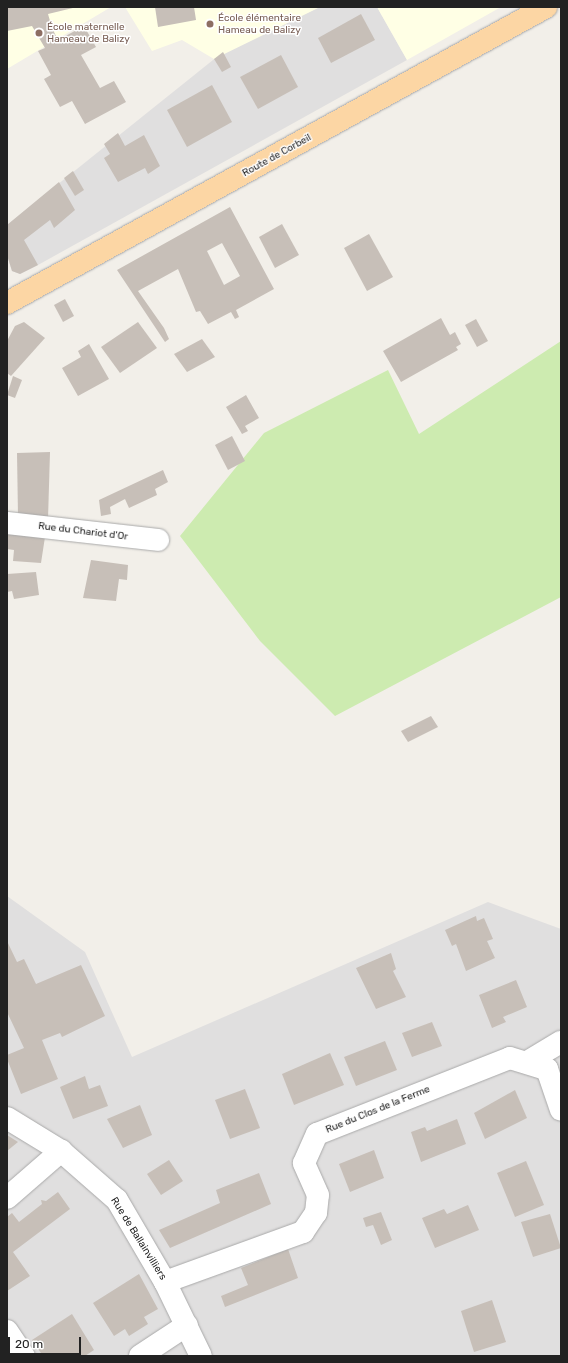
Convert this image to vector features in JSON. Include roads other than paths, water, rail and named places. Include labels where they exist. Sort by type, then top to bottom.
[{"type":"main road","name":"Route de Corbeil","points":[[7,303],[546,7]]},
{"type":"street","name":"Rue du Chariot d'Or","points":[[7,523],[158,540]]},
{"type":"street","points":[[529,1061],[561,1042]]},
{"type":"street","name":"Rue du Clos de la Ferme","points":[[165,1282],[303,1232],[316,1213],[318,1195],[304,1163],[318,1134],[510,1058],[529,1061],[547,1069],[561,1110]]},
{"type":"street","name":"Rue de Ballainvilliers","points":[[7,1118],[62,1151],[116,1200],[165,1282],[201,1356]]},
{"type":"street","points":[[7,1198],[62,1151]]},
{"type":"street","points":[[140,1356],[187,1325]]},
{"type":"street","points":[[7,1331],[24,1356]]},
{"type":"place","name":"École élémentaire Hameau de Balizy","points":[[210,24]]},
{"type":"place","name":"École maternelle Hameau de Balizy","points":[[39,33]]}]
